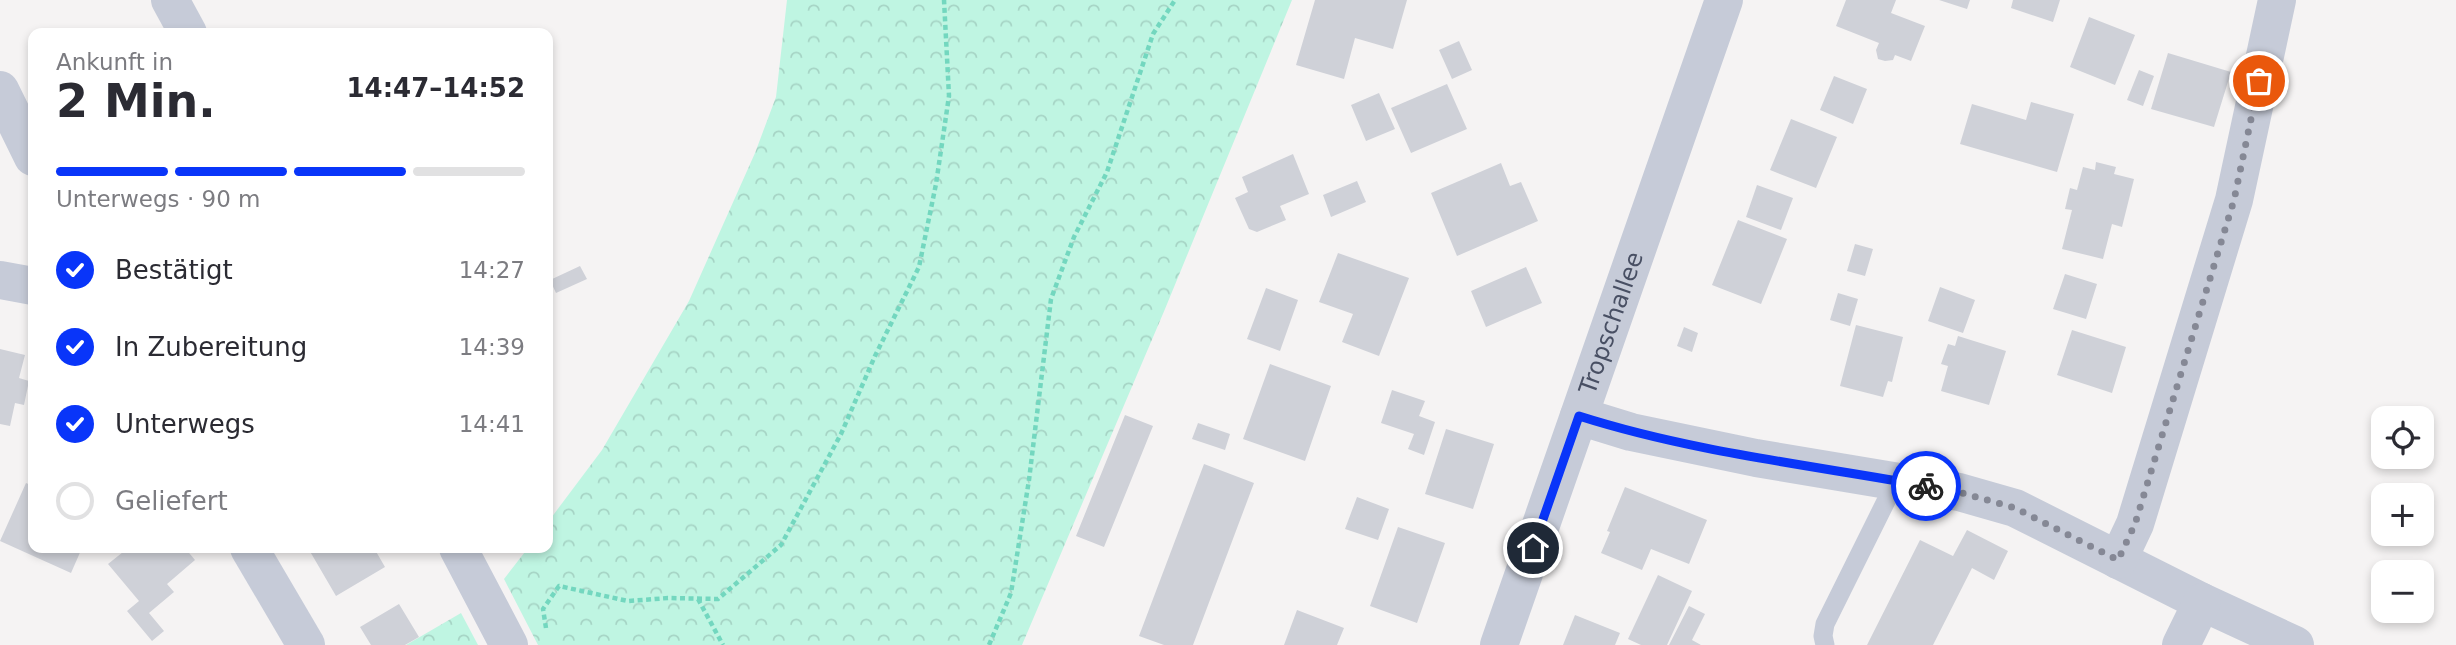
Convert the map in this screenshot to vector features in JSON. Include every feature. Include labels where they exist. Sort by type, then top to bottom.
[{"type":"street","points":[[170,0],[185,28]]},
{"type":"street","name":"Tropschallee","points":[[1499,645],[1724,0]]},
{"type":"street","points":[[2118,560],[2135,524],[2234,200],[2277,0]]},
{"type":"street","points":[[0,90],[28,147]]},
{"type":"street","points":[[0,280],[28,285]]},
{"type":"street","points":[[1579,416],[1630,432],[1959,492],[2015,508],[2202,602],[2295,645]]},
{"type":"street","points":[[251,553],[306,645]]},
{"type":"street","points":[[462,553],[527,642]]},
{"type":"street","points":[[2181,645],[2202,602]]},
{"type":"lane","points":[[1825,645],[1825,624],[1896,481]]},
{"type":"path","points":[[527,642],[546,631],[543,609],[559,586],[628,601],[718,598],[781,545],[841,434],[875,356],[919,267],[936,184],[949,96],[944,0]]},
{"type":"path","points":[[989,645],[1011,593],[1029,480],[1051,299],[1074,237],[1107,172],[1153,34],[1175,0]]},
{"type":"path","points":[[698,599],[723,645]]},
{"type":"green space","points":[[787,0],[1292,0],[1165,309],[1022,645],[538,645],[504,579],[524,553],[553,553],[553,515],[602,450],[689,301],[755,153],[776,97]]},
{"type":"green space","points":[[461,613],[478,645],[406,645]]},
{"type":"building","points":[[1315,0],[1407,0],[1393,49],[1355,38],[1344,79],[1296,65]]},
{"type":"building","points":[[1846,0],[1896,0],[1891,13],[1925,26],[1911,61],[1895,55],[1893,60],[1878,59],[1876,50],[1879,43],[1836,26]]},
{"type":"building","points":[[1939,0],[1970,0],[1967,9]]},
{"type":"building","points":[[2013,0],[2060,0],[2053,22],[2011,8]]},
{"type":"building","points":[[2089,17],[2135,35],[2115,85],[2070,67]]},
{"type":"building","points":[[1459,41],[1472,70],[1452,79],[1439,50]]},
{"type":"building","points":[[2168,53],[2231,72],[2214,127],[2151,109]]},
{"type":"building","points":[[2139,70],[2154,76],[2143,106],[2127,100]]},
{"type":"building","points":[[1834,76],[1867,89],[1853,124],[1820,110]]},
{"type":"building","points":[[1447,84],[1467,129],[1411,153],[1391,108]]},
{"type":"building","points":[[1379,93],[1395,129],[1366,141],[1351,105]]},
{"type":"building","points":[[2031,102],[2074,114],[2057,172],[1960,144],[1972,104],[2026,120]]},
{"type":"building","points":[[1791,119],[1837,137],[1816,188],[1770,170]]},
{"type":"building","points":[[1293,154],[1309,194],[1280,206],[1286,220],[1257,232],[1249,229],[1235,198],[1248,192],[1242,177]]},
{"type":"building","points":[[2096,162],[2116,167],[2114,174],[2134,179],[2122,227],[2112,224],[2103,259],[2062,249],[2072,210],[2065,209],[2070,188],[2077,190],[2083,167],[2095,170]]},
{"type":"building","points":[[1501,163],[1510,186],[1521,182],[1538,221],[1457,256],[1431,193]]},
{"type":"building","points":[[1357,181],[1366,202],[1331,217],[1323,195]]},
{"type":"building","points":[[1757,185],[1793,198],[1781,230],[1746,217]]},
{"type":"building","points":[[1738,220],[1787,239],[1761,304],[1712,285]]},
{"type":"building","points":[[1855,244],[1873,249],[1865,276],[1847,271]]},
{"type":"building","points":[[1338,253],[1409,278],[1379,356],[1342,342],[1353,314],[1319,302]]},
{"type":"building","points":[[580,266],[587,279],[556,293],[553,279]]},
{"type":"building","points":[[1526,267],[1542,303],[1486,327],[1471,291]]},
{"type":"building","points":[[2065,274],[2097,284],[2086,319],[2053,309]]},
{"type":"building","points":[[1940,287],[1975,300],[1963,333],[1928,321]]},
{"type":"building","points":[[1266,288],[1298,300],[1280,351],[1247,339]]},
{"type":"building","points":[[1838,293],[1858,299],[1850,326],[1830,320]]},
{"type":"building","points":[[1856,325],[1903,337],[1892,382],[1888,381],[1883,397],[1840,386]]},
{"type":"building","points":[[1684,327],[1698,333],[1692,352],[1677,346]]},
{"type":"building","points":[[2072,330],[2126,347],[2112,393],[2057,375]]},
{"type":"building","points":[[1958,336],[2006,351],[1989,405],[1941,391],[1948,366],[1941,364],[1948,344],[1955,346]]},
{"type":"building","points":[[0,349],[25,355],[19,378],[28,381],[28,386],[24,405],[15,403],[10,426],[0,424]]},
{"type":"building","points":[[1270,364],[1331,386],[1305,461],[1243,439]]},
{"type":"building","points":[[1392,390],[1425,401],[1419,416],[1435,422],[1424,455],[1408,449],[1414,434],[1381,423]]},
{"type":"building","points":[[1125,415],[1153,426],[1104,547],[1076,536]]},
{"type":"building","points":[[1198,423],[1230,434],[1225,450],[1192,439]]},
{"type":"building","points":[[1446,429],[1494,444],[1473,509],[1425,494]]},
{"type":"building","points":[[1204,464],[1254,483],[1193,645],[1164,645],[1139,636]]},
{"type":"building","points":[[26,483],[28,553],[80,553],[71,573],[0,541]]},
{"type":"building","points":[[1625,487],[1707,520],[1689,564],[1651,549],[1642,570],[1601,553]]},
{"type":"building","points":[[1357,497],[1389,509],[1378,540],[1345,529]]},
{"type":"building","points":[[1398,527],[1445,543],[1417,623],[1370,606]]},
{"type":"building","points":[[1967,530],[2008,551],[1994,580],[1972,568],[1933,645],[1867,645],[1920,540],[1953,556]]},
{"type":"building","points":[[122,553],[189,553],[195,560],[167,584],[174,592],[149,613],[164,631],[152,641],[127,611],[139,601],[108,564]]},
{"type":"building","points":[[311,553],[377,553],[385,567],[336,596]]},
{"type":"building","points":[[1658,575],[1692,591],[1667,645],[1641,645],[1628,639]]},
{"type":"building","points":[[399,604],[419,637],[405,645],[371,645],[360,627]]},
{"type":"building","points":[[1689,606],[1705,614],[1692,640],[1701,645],[1669,645]]},
{"type":"building","points":[[1297,610],[1344,628],[1337,645],[1284,645]]},
{"type":"building","points":[[1575,615],[1620,633],[1615,645],[1563,645]]},
{"type":"way so far","points":[[1926,486],[2015,508],[2118,560],[2135,524],[2234,200],[2259,81]]},
{"type":"route","points":[[1533,548],[1579,416],[1630,432],[1926,486]]}]
